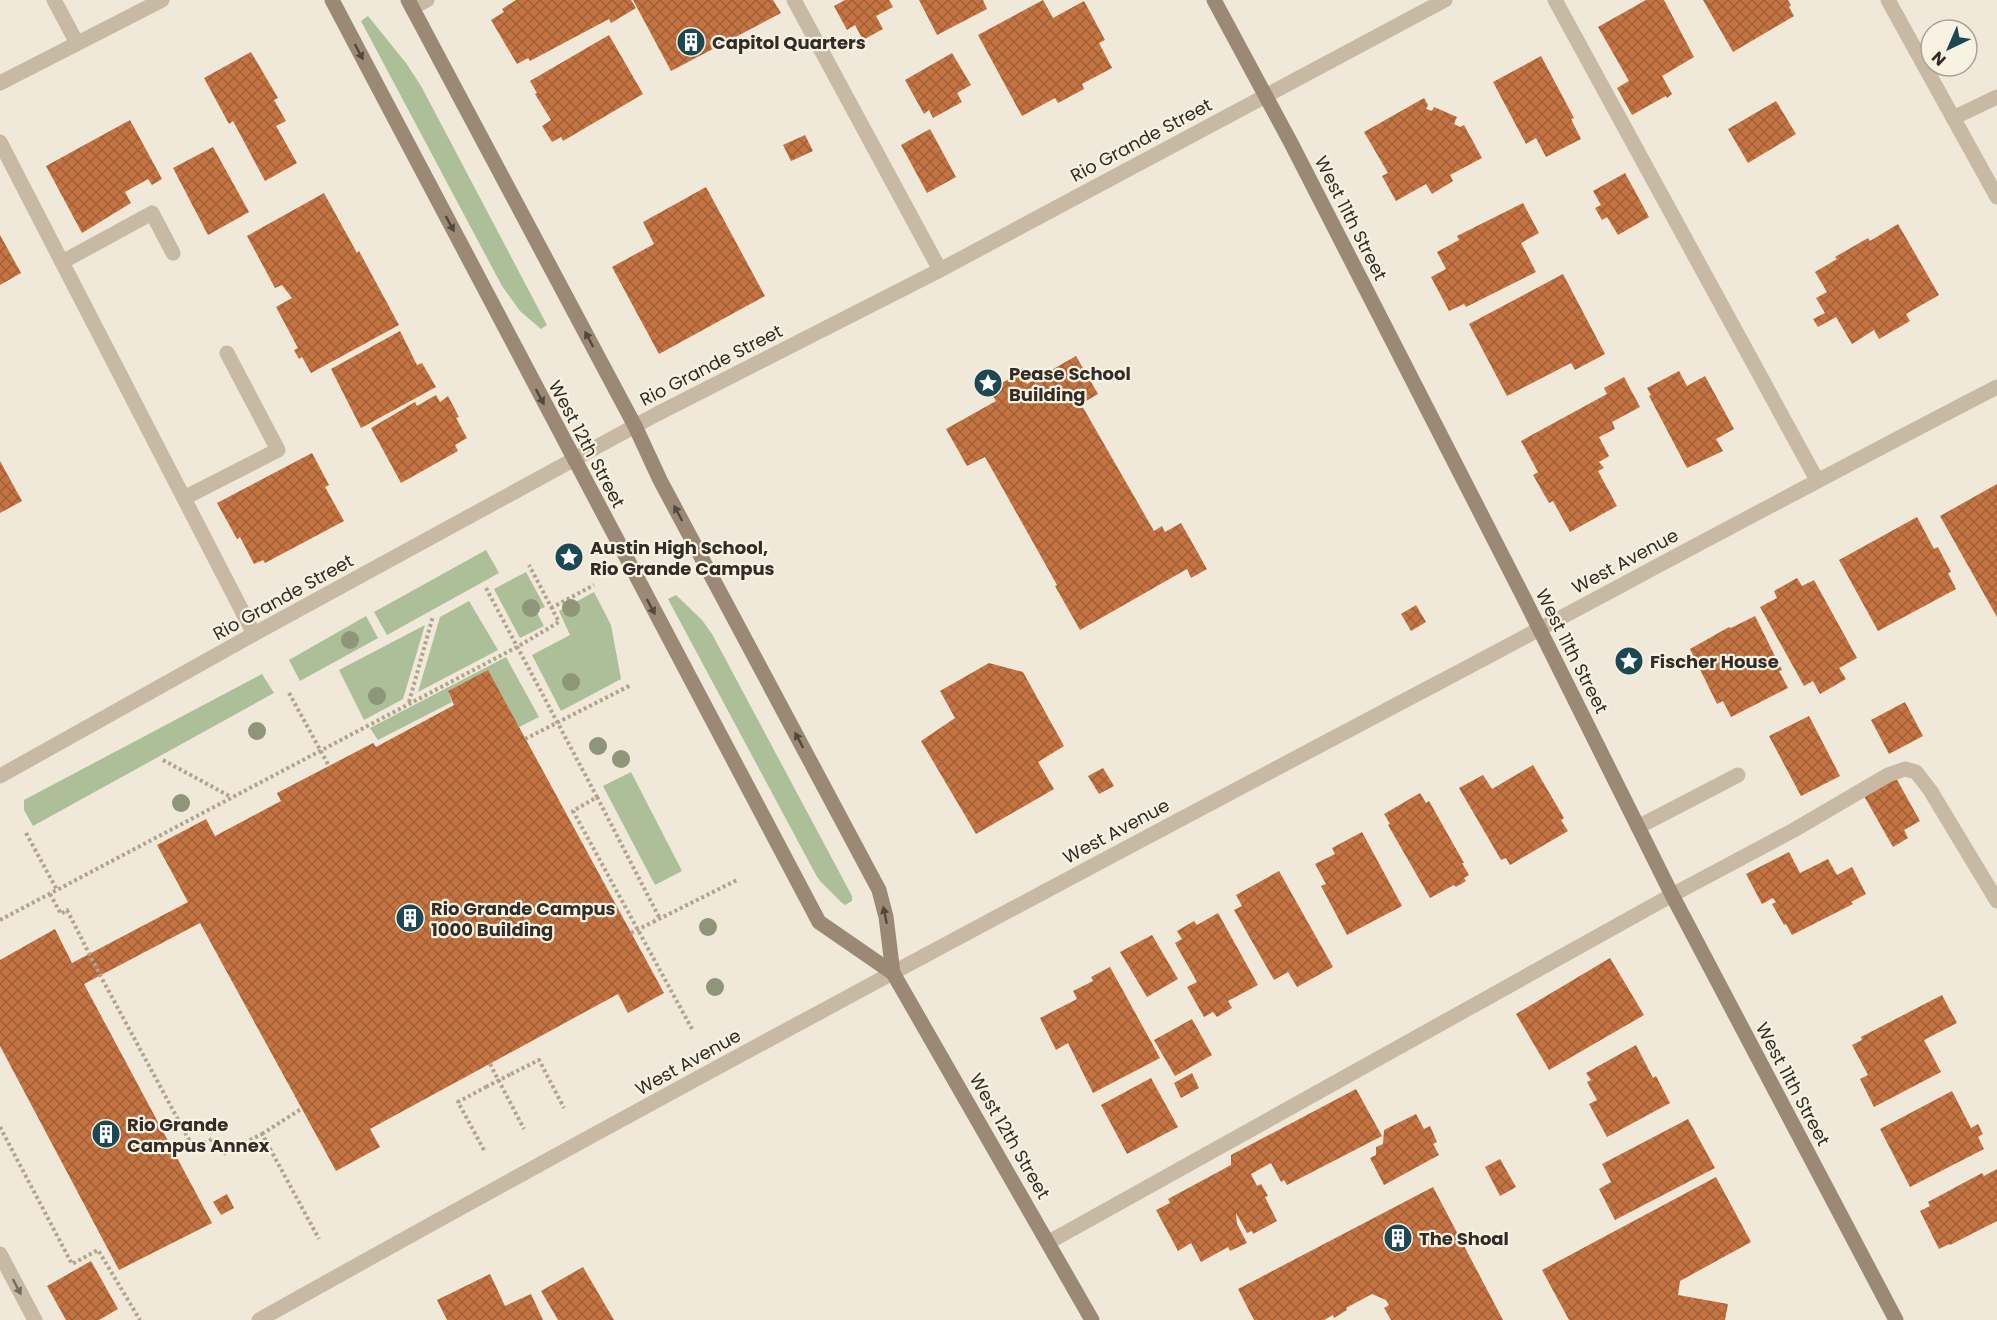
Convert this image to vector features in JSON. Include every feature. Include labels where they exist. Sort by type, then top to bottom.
[{"type":"main road","name":"West 12th Street","points":[[332,0],[819,922],[893,973]]},
{"type":"main road","name":"West 11th Street","points":[[1214,0],[1539,629],[1672,895],[1896,1320]]},
{"type":"main road","name":"West 12th Street","points":[[410,4],[879,890],[886,917],[893,973],[1092,1320]]},
{"type":"street","points":[[54,0],[77,43]]},
{"type":"street","points":[[0,83],[162,0]]},
{"type":"street","points":[[410,4],[427,0]]},
{"type":"street","points":[[794,0],[940,270]]},
{"type":"street","name":"Rio Grande Street","points":[[0,776],[635,426],[940,270],[1445,0]]},
{"type":"street","points":[[1555,0],[1817,480]]},
{"type":"street","points":[[1888,0],[1997,197]]},
{"type":"street","points":[[1953,118],[1997,97]]},
{"type":"street","points":[[0,142],[254,634]]},
{"type":"street","points":[[62,262],[152,213],[173,253]]},
{"type":"street","points":[[184,498],[278,450],[227,353]]},
{"type":"street","name":"West Avenue","points":[[260,1320],[947,942],[1817,480],[1997,387]]},
{"type":"street","points":[[1049,1242],[1672,895],[1794,830],[1888,775],[1905,769],[1916,772],[1930,790],[1997,901]]},
{"type":"street","points":[[1638,827],[1738,775]]},
{"type":"street","points":[[0,1254],[35,1320]]},
{"type":"path","points":[[0,920],[517,647],[560,622],[529,565]]},
{"type":"path","points":[[551,608],[594,585]]},
{"type":"path","points":[[486,588],[660,919]]},
{"type":"path","points":[[408,703],[433,616]]},
{"type":"path","points":[[525,739],[631,685]]},
{"type":"path","points":[[289,693],[329,766]]},
{"type":"path","points":[[163,760],[232,797]]},
{"type":"path","points":[[597,798],[573,810],[692,1029]]},
{"type":"path","points":[[26,833],[57,890]]},
{"type":"path","points":[[631,933],[737,880]]},
{"type":"path","points":[[50,894],[61,914],[68,910],[100,975],[194,1149],[214,1138],[224,1154],[302,1109]]},
{"type":"path","points":[[484,1150],[458,1102],[486,1087],[539,1060],[564,1108]]},
{"type":"path","points":[[498,1081],[490,1064],[524,1129]]},
{"type":"path","points":[[0,1127],[72,1264],[98,1250],[140,1320]]},
{"type":"path","points":[[262,1134],[319,1239]]},
{"type":"green space","points":[[368,16],[406,63],[421,86],[547,325],[541,329],[520,311],[502,286],[361,21]]},
{"type":"green space","points":[[486,550],[499,573],[387,635],[374,612]]},
{"type":"green space","points":[[526,572],[545,607],[536,611],[544,626],[520,638],[494,589]]},
{"type":"green space","points":[[594,592],[611,625],[621,679],[561,711],[532,655],[570,635],[559,611]]},
{"type":"green space","points":[[676,595],[702,620],[712,634],[852,896],[852,901],[845,905],[816,875],[668,599]]},
{"type":"green space","points":[[469,601],[498,650],[418,692],[440,617]]},
{"type":"green space","points":[[366,616],[378,638],[300,681],[289,660]]},
{"type":"green space","points":[[425,625],[403,699],[364,720],[339,670]]},
{"type":"green space","points":[[506,657],[539,717],[519,727],[488,671],[448,691],[452,702],[378,740],[370,728]]},
{"type":"green space","points":[[262,674],[274,693],[33,826],[24,810],[24,800]]},
{"type":"green space","points":[[631,772],[682,871],[655,885],[603,786]]},
{"type":"building","points":[[516,0],[631,0],[636,8],[611,23],[609,19],[530,61],[528,58],[517,64],[491,20],[504,12],[502,9]]},
{"type":"building","name":"Capitol Quarters","points":[[633,0],[773,0],[781,13],[671,71]]},
{"type":"building","points":[[845,0],[889,0],[893,7],[876,16],[883,29],[863,40],[855,25],[847,30],[834,6]]},
{"type":"building","points":[[919,0],[983,0],[987,9],[937,35]]},
{"type":"building","points":[[1043,0],[1053,18],[1084,1],[1105,40],[1099,43],[1112,68],[1082,84],[1084,89],[1058,103],[1055,98],[1022,116],[978,35]]},
{"type":"building","points":[[1646,0],[1664,0],[1694,57],[1662,76],[1672,94],[1632,115],[1617,88],[1629,81],[1598,27]]},
{"type":"building","points":[[1703,0],[1788,0],[1794,16],[1733,52]]},
{"type":"building","points":[[609,35],[643,94],[563,141],[561,137],[552,142],[542,126],[551,120],[530,81]]},
{"type":"building","points":[[251,52],[278,98],[274,100],[286,121],[276,126],[297,163],[265,181],[233,121],[229,124],[204,78]]},
{"type":"building","points":[[952,53],[971,85],[957,93],[962,102],[933,118],[929,110],[924,114],[905,80]]},
{"type":"building","points":[[1541,56],[1574,118],[1571,119],[1581,139],[1546,157],[1536,138],[1526,144],[1493,82]]},
{"type":"building","points":[[1424,98],[1428,105],[1426,109],[1432,111],[1434,107],[1457,117],[1454,124],[1460,127],[1464,125],[1482,158],[1450,175],[1453,181],[1432,194],[1426,184],[1396,201],[1382,176],[1388,173],[1364,132]]},
{"type":"building","points":[[1776,101],[1796,134],[1748,163],[1728,129]]},
{"type":"building","points":[[130,120],[162,179],[152,185],[148,179],[125,192],[131,203],[82,233],[46,166]]},
{"type":"building","points":[[930,129],[956,177],[927,193],[901,145]]},
{"type":"building","points":[[805,135],[813,151],[791,161],[783,145]]},
{"type":"building","points":[[213,147],[249,212],[208,235],[173,168]]},
{"type":"building","points":[[1625,173],[1649,217],[1618,235],[1607,217],[1602,220],[1595,208],[1601,205],[1593,191]]},
{"type":"building","points":[[706,187],[765,296],[659,354],[612,267],[654,244],[643,222]]},
{"type":"building","points":[[324,193],[399,325],[311,373],[302,357],[299,359],[294,350],[298,348],[276,307],[292,298],[282,285],[275,288],[247,236]]},
{"type":"building","points":[[1523,203],[1539,233],[1521,243],[1536,272],[1466,307],[1464,304],[1449,311],[1431,277],[1446,269],[1437,252],[1459,240],[1457,236]]},
{"type":"building","points":[[1898,224],[1939,295],[1906,314],[1910,321],[1879,339],[1874,330],[1852,344],[1836,317],[1818,327],[1813,319],[1825,313],[1816,298],[1827,292],[1815,272],[1837,259],[1835,257],[1868,238],[1870,241]]},
{"type":"building","points":[[0,235],[21,273],[0,285]]},
{"type":"building","points":[[1563,274],[1605,354],[1575,370],[1571,363],[1507,396],[1469,324]]},
{"type":"building","points":[[400,331],[417,365],[422,363],[436,387],[361,428],[331,369]]},
{"type":"building","points":[[1076,356],[1098,394],[1081,404],[1154,531],[1162,526],[1165,532],[1181,523],[1207,569],[1191,578],[1187,569],[1080,630],[985,457],[967,466],[946,429],[996,401],[989,390],[1020,373],[1027,384]]},
{"type":"building","points":[[1679,371],[1687,386],[1705,376],[1734,429],[1716,439],[1723,451],[1687,468],[1647,388]]},
{"type":"building","points":[[1624,377],[1640,407],[1612,422],[1615,429],[1599,437],[1609,456],[1599,462],[1604,468],[1598,471],[1617,506],[1570,532],[1553,501],[1549,503],[1533,475],[1538,472],[1521,441],[1607,394],[1604,388]]},
{"type":"building","points":[[436,395],[440,402],[448,396],[467,438],[455,445],[458,451],[401,483],[371,428],[415,402],[417,406]]},
{"type":"building","points":[[312,453],[329,485],[325,487],[344,521],[265,563],[263,560],[254,564],[240,537],[237,539],[217,503]]},
{"type":"building","points":[[0,461],[22,501],[0,513]]},
{"type":"building","points":[[1997,484],[1997,617],[1940,516]]},
{"type":"building","points":[[1917,517],[1934,549],[1938,547],[1951,572],[1948,573],[1956,589],[1878,631],[1839,560]]},
{"type":"building","points":[[1797,578],[1802,586],[1814,580],[1857,658],[1839,668],[1846,679],[1820,694],[1813,681],[1804,686],[1760,607],[1777,598],[1774,591]]},
{"type":"building","points":[[1416,605],[1426,622],[1411,631],[1401,614]]},
{"type":"building","points":[[1755,616],[1782,670],[1779,671],[1788,688],[1731,717],[1723,701],[1717,704],[1690,649],[1729,627]]},
{"type":"building","points":[[989,663],[1023,672],[1064,746],[1038,762],[1054,789],[976,834],[921,741],[955,718],[940,691]]},
{"type":"building","name":"Rio Grande Campus 1000 Building","points":[[488,670],[664,993],[628,1013],[618,994],[370,1129],[380,1147],[336,1171],[200,923],[84,984],[212,1223],[119,1270],[0,1046],[0,960],[55,929],[72,963],[188,902],[157,845],[206,819],[215,836],[281,801],[277,793],[373,743],[376,747],[454,705],[448,691]]},
{"type":"building","points":[[1905,702],[1923,736],[1889,754],[1871,720]]},
{"type":"building","points":[[1809,716],[1840,776],[1801,796],[1769,736]]},
{"type":"building","points":[[1533,765],[1564,818],[1561,820],[1568,831],[1510,865],[1506,858],[1501,860],[1459,788],[1483,775],[1492,789]]},
{"type":"building","points":[[1103,768],[1114,786],[1099,794],[1088,776]]},
{"type":"building","points":[[1896,778],[1920,821],[1904,830],[1908,838],[1893,847],[1864,796]]},
{"type":"building","points":[[1420,793],[1426,803],[1429,801],[1469,875],[1464,878],[1466,881],[1456,887],[1454,885],[1430,898],[1384,814]]},
{"type":"building","points":[[1362,832],[1402,906],[1347,935],[1321,886],[1326,884],[1315,864],[1335,854],[1332,848]]},
{"type":"building","points":[[1789,852],[1800,873],[1828,859],[1837,875],[1852,867],[1866,894],[1851,902],[1853,904],[1792,935],[1772,904],[1776,902],[1773,898],[1762,904],[1746,874]]},
{"type":"building","points":[[1279,871],[1333,967],[1297,987],[1288,972],[1274,980],[1234,910],[1242,906],[1236,895]]},
{"type":"building","points":[[1218,913],[1258,985],[1228,1001],[1232,1008],[1217,1017],[1213,1012],[1204,1017],[1187,987],[1197,982],[1175,943],[1182,939],[1177,931],[1194,921],[1197,925]]},
{"type":"building","points":[[1152,935],[1178,979],[1147,997],[1120,952]]},
{"type":"building","points":[[1610,958],[1644,1015],[1549,1070],[1516,1014]]},
{"type":"building","points":[[1110,967],[1160,1058],[1093,1093],[1068,1043],[1056,1050],[1040,1018],[1077,999],[1073,991],[1093,981],[1091,977]]},
{"type":"building","points":[[1942,995],[1957,1023],[1924,1040],[1941,1072],[1874,1107],[1860,1079],[1868,1075],[1852,1045],[1862,1040],[1861,1037]]},
{"type":"building","points":[[1192,1019],[1212,1055],[1175,1076],[1154,1040]]},
{"type":"building","points":[[1636,1045],[1653,1078],[1656,1076],[1670,1103],[1607,1137],[1589,1104],[1597,1100],[1587,1082],[1591,1080],[1586,1073]]},
{"type":"building","points":[[1192,1073],[1199,1088],[1181,1098],[1174,1083]]},
{"type":"building","points":[[1151,1078],[1178,1127],[1127,1154],[1101,1105]]},
{"type":"building","points":[[1356,1089],[1382,1136],[1287,1185],[1284,1180],[1281,1182],[1271,1163],[1251,1174],[1257,1186],[1261,1184],[1268,1196],[1265,1197],[1277,1221],[1253,1234],[1252,1231],[1247,1233],[1236,1213],[1237,1224],[1247,1243],[1230,1251],[1228,1247],[1201,1262],[1191,1243],[1178,1251],[1156,1210],[1170,1203],[1168,1199],[1231,1165],[1231,1155]]},
{"type":"building","points":[[1952,1091],[1971,1128],[1978,1124],[1983,1134],[1978,1137],[1984,1149],[1910,1187],[1880,1129]]},
{"type":"building","points":[[1416,1114],[1424,1129],[1430,1126],[1437,1142],[1433,1144],[1439,1155],[1384,1185],[1370,1158],[1376,1155],[1376,1147],[1383,1144],[1384,1130]]},
{"type":"building","points":[[1688,1119],[1715,1168],[1615,1220],[1599,1189],[1611,1182],[1602,1164]]},
{"type":"building","points":[[1500,1159],[1516,1187],[1500,1196],[1485,1167]]},
{"type":"building","points":[[1997,1169],[1997,1221],[1939,1249],[1920,1211],[1930,1206],[1928,1202],[1982,1173],[1984,1176]]},
{"type":"building","points":[[1716,1177],[1751,1242],[1680,1281],[1678,1295],[1728,1304],[1725,1320],[1569,1320],[1542,1270]]},
{"type":"building","name":"The Shoal","points":[[1433,1187],[1503,1320],[1391,1320],[1384,1308],[1389,1305],[1386,1300],[1372,1294],[1346,1308],[1347,1310],[1334,1318],[1333,1315],[1324,1320],[1254,1320],[1238,1289]]},
{"type":"building","points":[[227,1194],[234,1208],[221,1215],[213,1202]]},
{"type":"building","points":[[91,1261],[118,1309],[99,1320],[66,1320],[47,1286]]},
{"type":"building","points":[[583,1267],[614,1320],[558,1320],[541,1291]]},
{"type":"building","points":[[490,1274],[505,1306],[531,1294],[543,1320],[447,1320],[437,1300]]},
{"type":"place","name":"Capitol Quarters","points":[[691,42]]},
{"type":"place","name":"Pease School Building","points":[[988,383]]},
{"type":"place","name":"Austin High School, Rio Grande Campus","points":[[569,557]]},
{"type":"place","name":"Fischer House","points":[[1629,661]]},
{"type":"place","name":"Rio Grande Campus 1000 Building","points":[[410,918]]},
{"type":"place","name":"Rio Grande Campus Annex","points":[[106,1134]]},
{"type":"place","name":"The Shoal","points":[[1398,1238]]}]
